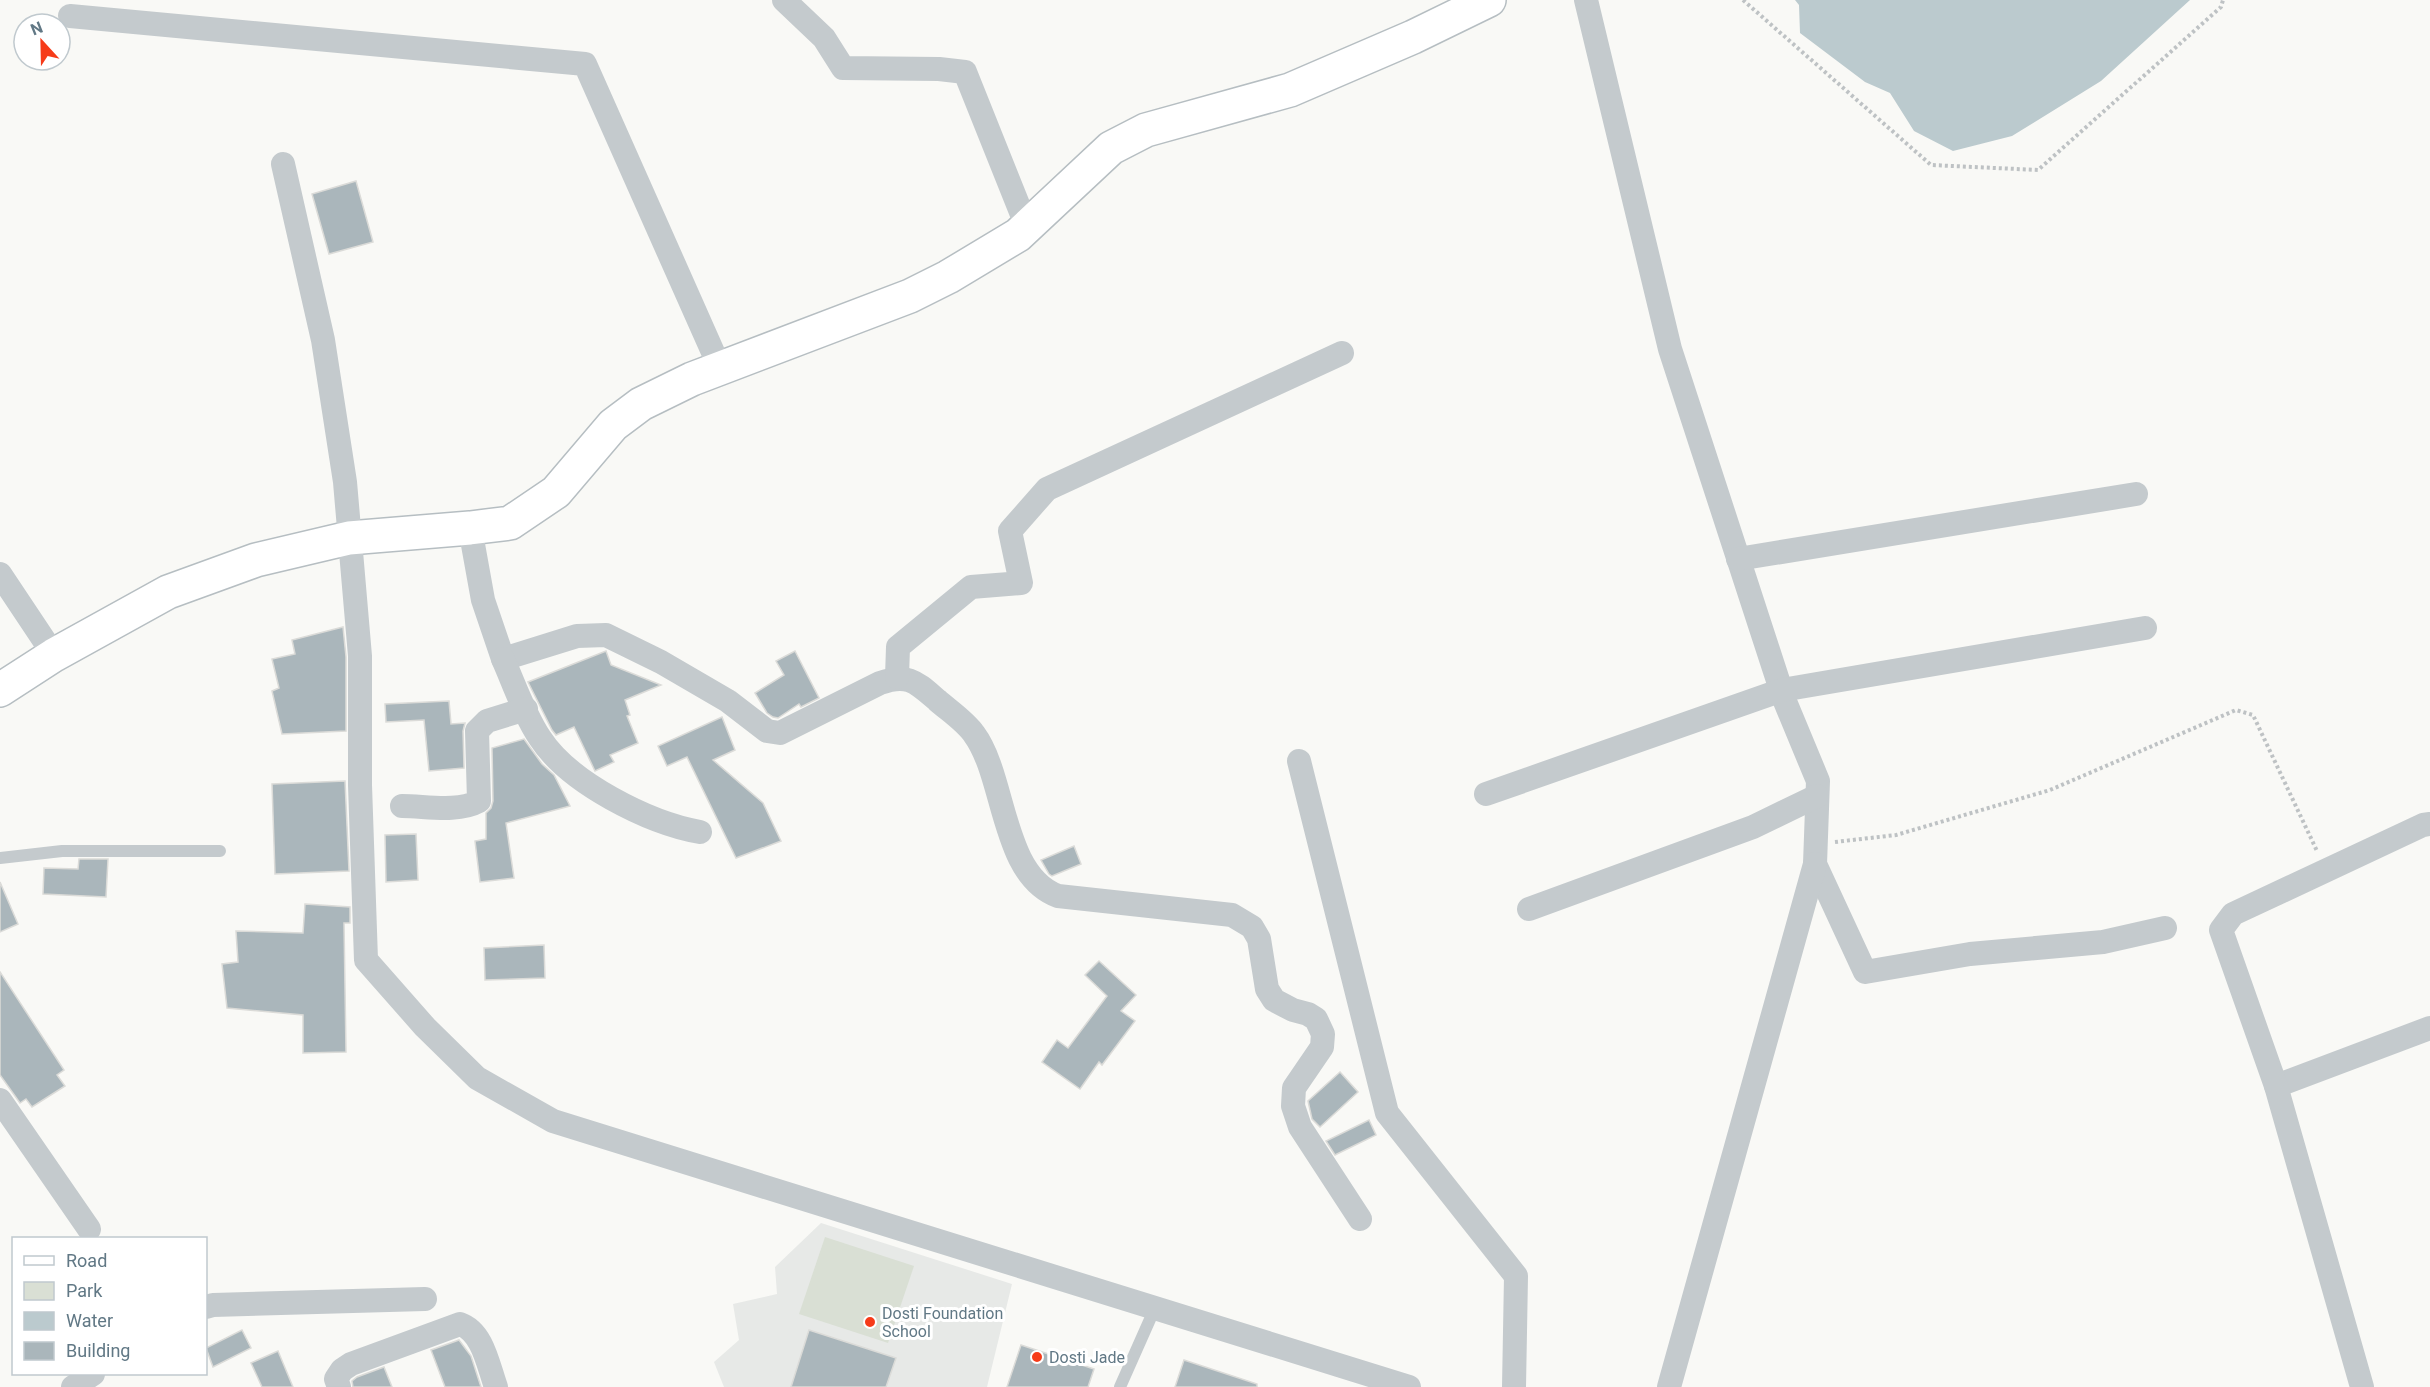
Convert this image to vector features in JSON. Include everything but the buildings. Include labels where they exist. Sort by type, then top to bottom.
[{"type":"street","points":[[784,0],[824,38],[843,68],[939,69],[965,72],[1026,226]]},
{"type":"street","points":[[0,690],[54,655],[168,592],[256,560],[349,538],[510,523],[556,492],[613,425],[632,411],[692,379],[910,296],[958,271],[1018,235],[1111,148],[1146,130],[1290,90],[1413,37],[1487,0]]},
{"type":"street","points":[[1586,0],[1670,349],[1782,690],[1818,781],[1815,854],[1669,1387]]},
{"type":"street","points":[[72,16],[585,64],[720,368]]},
{"type":"street","points":[[282,164],[323,339],[345,482],[360,656],[360,785],[366,960],[425,1027],[477,1078],[553,1121],[1409,1387]]},
{"type":"street","points":[[897,677],[898,647],[971,587],[1021,583],[1010,531],[1047,489],[1342,353]]},
{"type":"street","points":[[1738,559],[2136,495]]},
{"type":"street","points":[[470,528],[483,600],[503,659],[540,738],[564,767],[632,811],[678,828],[700,832]]},
{"type":"street","points":[[0,574],[54,655]]},
{"type":"street","points":[[1485,794],[1782,690],[2145,627]]},
{"type":"street","points":[[503,659],[577,636],[606,635],[728,701],[767,731],[780,733],[880,683],[897,677],[920,685],[974,734],[990,766],[1010,837],[1034,882],[1044,891],[1058,896],[1232,915],[1252,927],[1259,939],[1267,989],[1274,1000],[1316,1019],[1323,1034],[1322,1047],[1294,1088],[1293,1106],[1300,1127],[1360,1219]]},
{"type":"street","points":[[402,806],[470,806],[479,801],[477,731],[487,721],[526,709]]},
{"type":"street","points":[[1299,761],[1388,1113],[1516,1276],[1514,1387]]},
{"type":"street","points":[[1529,909],[1753,827],[1817,796]]},
{"type":"street","points":[[2362,1387],[2276,1086],[2221,930],[2233,914],[2423,825],[2430,824]]},
{"type":"street","points":[[1815,854],[1865,972],[1971,954],[2103,942],[2165,928]]},
{"type":"street","points":[[2276,1086],[2430,1028]]},
{"type":"street","points":[[0,1100],[89,1229]]},
{"type":"street","points":[[207,1307],[425,1299]]},
{"type":"street","points":[[339,1387],[336,1379],[342,1370],[351,1364],[460,1324],[470,1328],[478,1337],[496,1387]]},
{"type":"street","points":[[73,1387],[91,1375]]},
{"type":"lane","points":[[0,858],[62,851],[220,851]]},
{"type":"lane","points":[[1120,1387],[1155,1308]]},
{"type":"path","points":[[1743,0],[1931,165],[2038,170],[2221,7],[2223,0]]},
{"type":"path","points":[[1815,854],[1896,835],[2050,790],[2236,710],[2253,715],[2327,871]]},
{"type":"shaded area","name":"Dosti Foundation School","points":[[821,1223],[1012,1284],[987,1387],[724,1387],[714,1362],[739,1340],[733,1304],[777,1294],[775,1267]]},
{"type":"green space","points":[[825,1237],[914,1266],[888,1343],[799,1314]]},
{"type":"water","points":[[1795,0],[2190,0],[2101,81],[2012,136],[1953,151],[1914,131],[1890,93],[1865,82],[1800,33],[1799,5]]},
{"type":"place","name":"Dosti Foundation School","points":[[870,1322]]},
{"type":"place","name":"Dosti Jade","points":[[1037,1357]]}]
